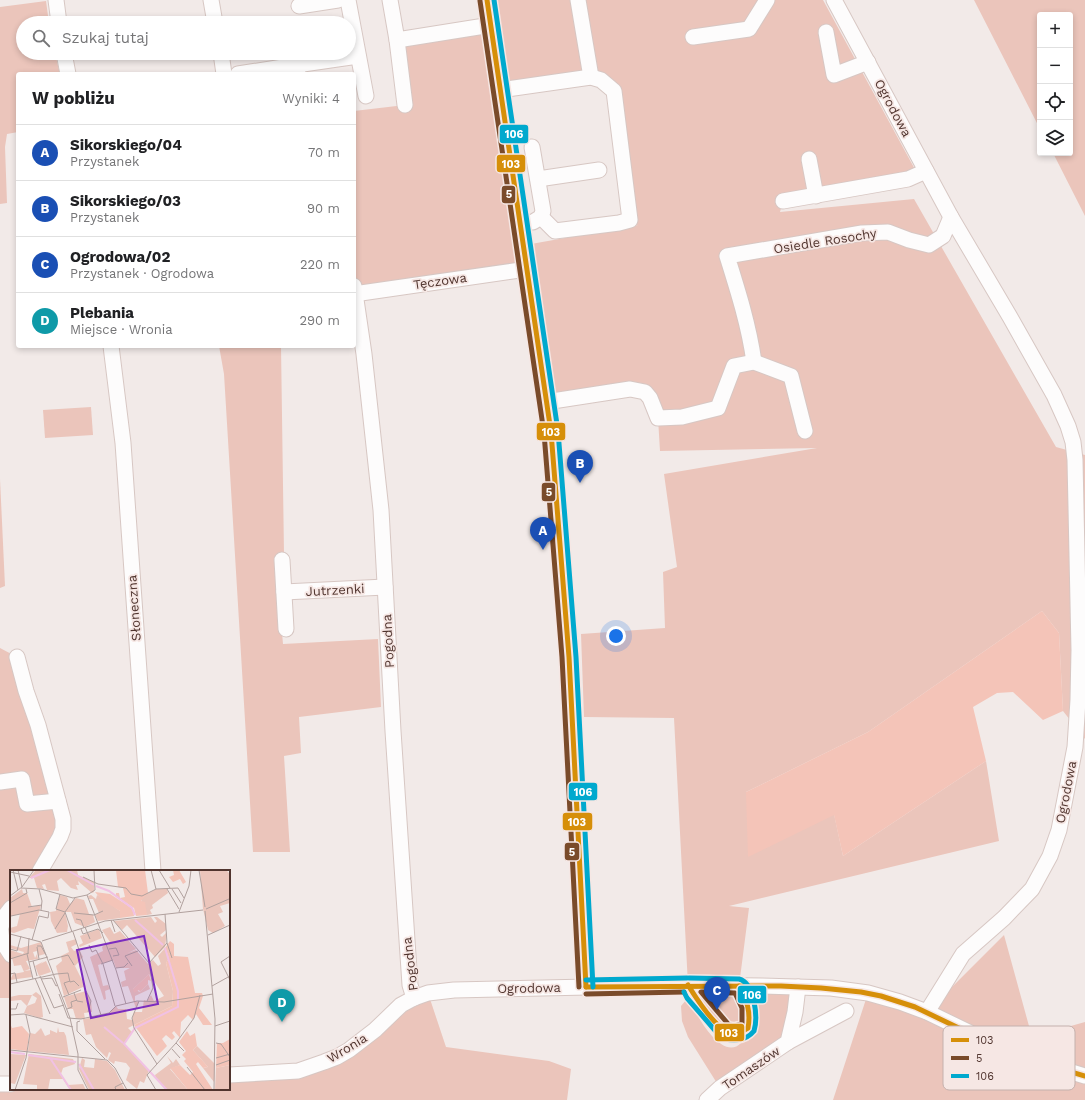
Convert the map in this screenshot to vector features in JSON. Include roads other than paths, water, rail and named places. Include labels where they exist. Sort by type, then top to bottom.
[{"type":"street","points":[[56,0],[58,16]]},
{"type":"street","points":[[211,0],[214,16]]},
{"type":"street","points":[[348,0],[351,16]]},
{"type":"street","points":[[390,0],[397,40],[405,105]]},
{"type":"street","points":[[487,0],[551,432],[569,657],[586,987]]},
{"type":"street","points":[[578,0],[591,77]]},
{"type":"street","points":[[693,37],[749,29],[766,0]]},
{"type":"street","name":"Ogrodowa","points":[[834,0],[951,217]]},
{"type":"street","points":[[299,6],[331,1]]},
{"type":"street","points":[[397,40],[491,26]]},
{"type":"street","points":[[826,32],[834,75],[868,62]]},
{"type":"street","points":[[356,45],[366,96]]},
{"type":"street","points":[[65,60],[68,72]]},
{"type":"street","points":[[221,60],[224,72]]},
{"type":"street","points":[[262,72],[297,69],[339,60]]},
{"type":"street","points":[[500,90],[591,77],[601,80],[614,91],[630,220],[618,223],[555,231],[541,218]]},
{"type":"street","points":[[532,147],[543,210],[541,218]]},
{"type":"street","points":[[809,159],[816,196]]},
{"type":"street","points":[[538,179],[599,170]]},
{"type":"street","points":[[783,201],[908,179],[926,171]]},
{"type":"street","points":[[951,217],[1054,395],[1068,426],[1079,439]]},
{"type":"street","name":"Osiedle Rosochy","points":[[754,362],[752,346],[727,256],[862,233],[888,232],[909,240],[929,245],[943,236],[951,217]]},
{"type":"street","points":[[520,225],[541,218]]},
{"type":"street","name":"Tęczowa","points":[[356,291],[527,269]]},
{"type":"street","name":"Pogodna","points":[[356,298],[377,465],[410,985],[421,995]]},
{"type":"street","name":"Słoneczna","points":[[111,348],[122,443],[153,870]]},
{"type":"street","points":[[546,402],[630,389],[645,392],[650,398],[658,418],[682,417],[718,408],[734,366],[754,362],[791,376],[805,432]]},
{"type":"street","name":"Ogrodowa","points":[[927,1012],[962,954],[1004,918],[1032,889],[1050,856],[1059,830],[1075,747],[1078,700],[1077,487],[1079,439]]},
{"type":"street","points":[[282,560],[286,629]]},
{"type":"street","name":"Jutrzenki","points":[[284,592],[385,587]]},
{"type":"street","points":[[17,657],[26,691],[38,725],[63,819],[63,829],[55,848],[41,870]]},
{"type":"street","points":[[0,782],[22,779],[27,804],[58,801]]},
{"type":"street","points":[[10,909],[4,917],[0,931],[2,941],[10,953]]},
{"type":"street","name":"Ogrodowa","points":[[421,995],[454,990],[680,985],[831,988],[868,994],[900,1002],[927,1012],[956,1026]]},
{"type":"street","name":"Tomaszów","points":[[707,1100],[720,1088],[788,1042],[795,1012],[798,987]]},
{"type":"street","name":"Wronia","points":[[230,1075],[298,1071],[337,1057],[375,1030],[401,1005],[421,995]]},
{"type":"street","points":[[788,1042],[846,1011]]},
{"type":"street","name":"Ogrodowa","points":[[1075,1073],[1085,1076]]},
{"type":"place","name":"Sikorskiego/03","points":[[580,483]]},
{"type":"place","name":"Sikorskiego/04","points":[[543,550]]},
{"type":"place","name":"Ogrodowa/02","points":[[717,1010]]},
{"type":"place","name":"Plebania","points":[[282,1022]]}]
